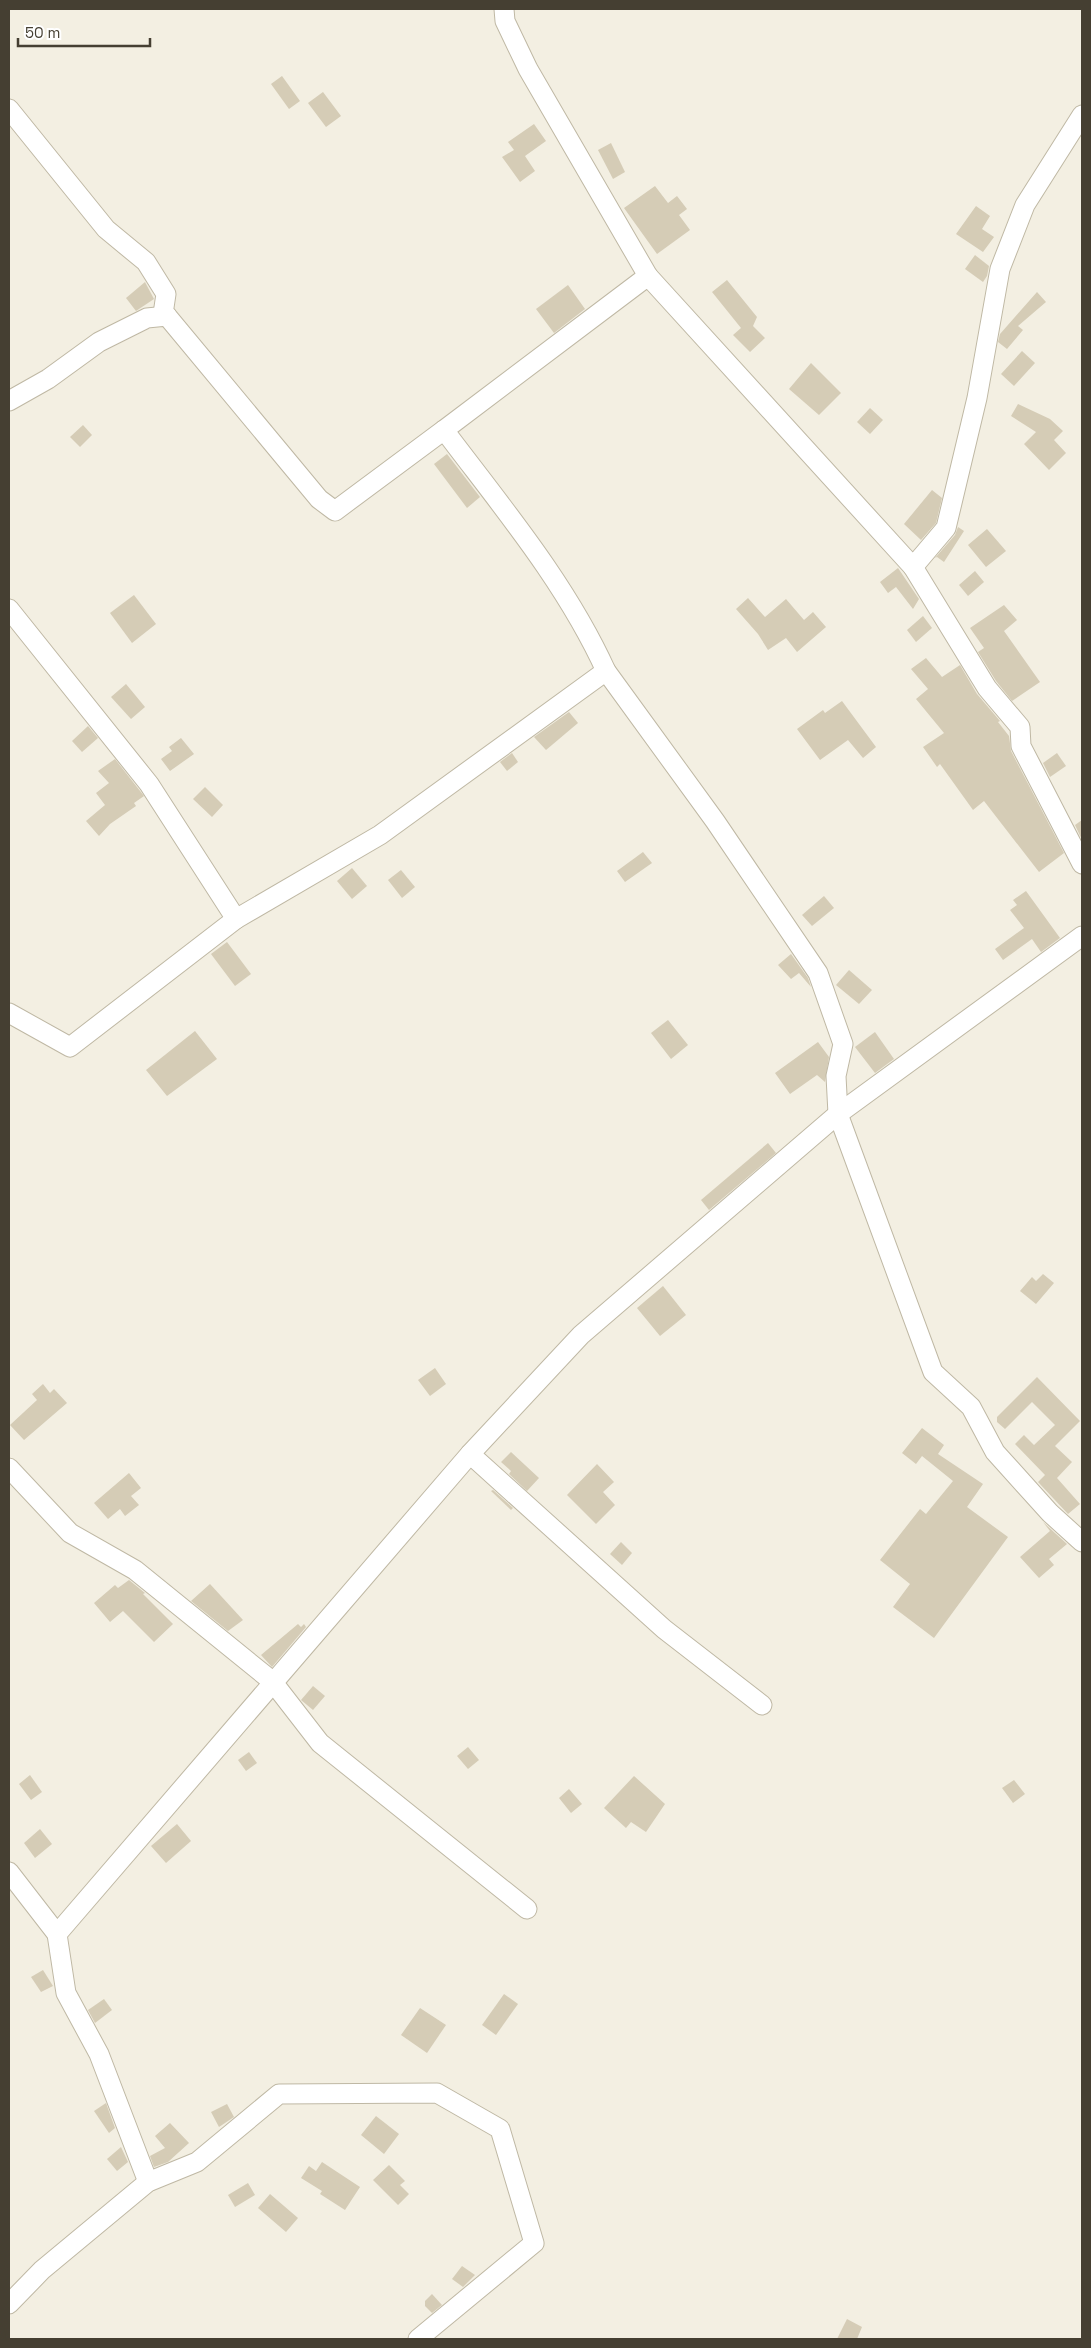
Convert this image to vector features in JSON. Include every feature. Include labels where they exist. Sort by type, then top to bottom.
[{"type":"street","points":[[504,9],[505,21],[528,69],[648,276],[913,567],[987,688],[1020,726],[1021,746],[1082,864]]},
{"type":"street","points":[[9,109],[106,229],[146,262],[166,294],[163,314],[167,316],[319,499],[335,511],[648,276]]},
{"type":"street","points":[[913,567],[946,528],[977,398],[1000,269],[1025,205],[1082,115]]},
{"type":"street","points":[[9,401],[48,379],[99,342],[147,318],[167,316]]},
{"type":"street","points":[[444,430],[550,572],[593,644],[606,671],[715,821],[818,973],[843,1044],[836,1076],[838,1114],[932,1372],[971,1407],[995,1452],[1050,1513],[1082,1542]]},
{"type":"street","points":[[9,609],[149,784],[236,919]]},
{"type":"street","points":[[9,1013],[70,1047],[236,919],[380,835],[606,671]]},
{"type":"street","points":[[57,1934],[272,1681],[470,1454],[581,1335],[838,1114],[1082,936]]},
{"type":"street","points":[[470,1454],[664,1629],[762,1705]]},
{"type":"street","points":[[9,1468],[70,1532],[135,1570],[272,1681],[320,1743],[527,1909]]},
{"type":"street","points":[[9,1872],[57,1934],[66,1994],[99,2054],[148,2182]]},
{"type":"street","points":[[9,2304],[42,2270],[148,2182],[197,2162],[279,2094],[437,2093],[500,2128],[534,2243],[418,2339]]},
{"type":"building","points":[[282,76],[300,101],[289,109],[271,84]]},
{"type":"building","points":[[323,92],[341,116],[326,127],[308,103]]},
{"type":"building","points":[[534,124],[546,141],[525,156],[535,171],[520,182],[502,157],[514,150],[508,142]]},
{"type":"building","points":[[611,143],[625,172],[613,179],[598,150]]},
{"type":"building","points":[[655,186],[668,203],[677,196],[687,209],[679,215],[690,230],[657,254],[624,208]]},
{"type":"building","points":[[976,206],[990,216],[982,229],[994,237],[983,252],[956,234]]},
{"type":"building","points":[[975,255],[989,266],[987,276],[983,282],[965,269]]},
{"type":"building","points":[[727,280],[757,317],[753,326],[765,338],[750,352],[733,335],[741,328],[712,292]]},
{"type":"building","points":[[145,282],[154,299],[136,311],[126,298]]},
{"type":"building","points":[[568,285],[585,309],[554,333],[536,309]]},
{"type":"building","points":[[1037,292],[1046,302],[1018,326],[1023,330],[1007,349],[998,342],[1000,334]]},
{"type":"building","points":[[1022,351],[1035,363],[1014,386],[1001,374]]},
{"type":"building","points":[[811,363],[841,393],[819,415],[789,389]]},
{"type":"building","points":[[1018,404],[1050,419],[1063,431],[1054,440],[1066,453],[1049,470],[1024,444],[1036,432],[1011,416]]},
{"type":"building","points":[[870,408],[883,420],[870,434],[857,422]]},
{"type":"building","points":[[83,425],[92,435],[80,447],[70,437]]},
{"type":"building","points":[[447,454],[480,497],[467,508],[434,464]]},
{"type":"building","points":[[932,490],[942,498],[936,523],[921,540],[904,524]]},
{"type":"building","points":[[958,527],[964,531],[944,562],[937,557],[935,558],[955,535]]},
{"type":"building","points":[[987,529],[1006,551],[986,567],[968,545]]},
{"type":"building","points":[[898,568],[919,599],[913,609],[896,587],[888,593],[880,582]]},
{"type":"building","points":[[975,571],[984,582],[968,596],[959,585]]},
{"type":"building","points":[[134,595],[156,624],[132,643],[110,613]]},
{"type":"building","points":[[748,598],[765,617],[786,599],[804,620],[813,612],[826,627],[797,652],[786,638],[768,650],[758,634],[736,609]]},
{"type":"building","points":[[1004,605],[1017,620],[1004,631],[1040,682],[1012,701],[996,681],[978,652],[984,648],[970,628]]},
{"type":"building","points":[[923,616],[932,628],[916,642],[907,630]]},
{"type":"building","points":[[926,658],[942,677],[960,665],[977,694],[1000,721],[998,722],[1009,736],[1011,751],[1064,853],[1039,872],[984,801],[973,810],[940,764],[937,767],[923,747],[944,733],[916,699],[928,689],[911,669]]},
{"type":"building","points":[[126,684],[145,707],[131,719],[111,697]]},
{"type":"building","points":[[842,701],[876,747],[863,758],[848,740],[820,760],[797,729],[823,710],[825,713]]},
{"type":"building","points":[[569,712],[578,723],[546,750],[534,737]]},
{"type":"building","points":[[88,726],[98,738],[82,752],[72,741]]},
{"type":"building","points":[[181,738],[194,754],[170,771],[161,759],[172,751],[169,747]]},
{"type":"building","points":[[512,753],[518,762],[507,771],[500,762]]},
{"type":"building","points":[[1057,753],[1066,766],[1050,777],[1043,763]]},
{"type":"building","points":[[115,759],[144,796],[134,803],[136,806],[110,824],[99,836],[86,821],[105,805],[96,793],[109,783],[98,771]]},
{"type":"building","points":[[205,787],[223,805],[212,817],[193,799]]},
{"type":"building","points":[[1082,820],[1082,840],[1075,825]]},
{"type":"building","points":[[643,852],[652,863],[625,882],[617,871]]},
{"type":"building","points":[[352,868],[367,886],[352,899],[337,881]]},
{"type":"building","points":[[401,870],[415,887],[402,898],[388,880]]},
{"type":"building","points":[[1026,891],[1060,938],[1041,952],[1032,939],[1003,960],[995,949],[1024,928],[1010,910],[1017,905],[1013,900]]},
{"type":"building","points":[[824,896],[834,908],[812,926],[802,915]]},
{"type":"building","points":[[227,942],[251,974],[235,986],[211,954]]},
{"type":"building","points":[[791,954],[808,978],[811,987],[799,973],[791,979],[778,965]]},
{"type":"building","points":[[849,970],[872,990],[859,1004],[836,985]]},
{"type":"building","points":[[668,1020],[688,1045],[671,1059],[651,1033]]},
{"type":"building","points":[[195,1031],[217,1059],[167,1096],[146,1070]]},
{"type":"building","points":[[875,1032],[894,1059],[875,1073],[855,1047]]},
{"type":"building","points":[[818,1042],[829,1057],[825,1082],[817,1075],[790,1094],[775,1073]]},
{"type":"building","points":[[768,1143],[776,1153],[709,1210],[701,1200]]},
{"type":"building","points":[[1043,1274],[1054,1283],[1036,1304],[1020,1291],[1032,1277],[1036,1281]]},
{"type":"building","points":[[663,1286],[686,1315],[660,1336],[637,1308]]},
{"type":"building","points":[[435,1368],[446,1384],[430,1396],[418,1380]]},
{"type":"building","points":[[1037,1377],[1080,1421],[1055,1446],[1072,1462],[1057,1478],[1080,1504],[1068,1514],[1038,1482],[1045,1475],[1015,1444],[1024,1435],[1034,1445],[1055,1425],[1032,1402],[1005,1429],[997,1422],[997,1417]]},
{"type":"building","points":[[43,1384],[50,1393],[54,1389],[67,1403],[24,1440],[10,1425],[37,1400],[32,1394]]},
{"type":"building","points":[[922,1428],[944,1445],[938,1454],[983,1484],[967,1507],[1008,1537],[934,1638],[893,1607],[910,1584],[880,1560],[920,1509],[926,1514],[953,1481],[922,1456],[916,1464],[902,1453]]},
{"type":"building","points":[[511,1452],[539,1478],[527,1491],[509,1474],[511,1471],[501,1462]]},
{"type":"building","points":[[597,1464],[614,1482],[603,1492],[615,1505],[596,1524],[567,1495]]},
{"type":"building","points":[[129,1473],[141,1488],[131,1496],[139,1505],[125,1516],[120,1509],[108,1519],[94,1503]]},
{"type":"building","points":[[493,1490],[513,1508],[511,1510],[491,1491]]},
{"type":"building","points":[[1043,1522],[1067,1544],[1049,1559],[1054,1565],[1039,1578],[1020,1557],[1050,1531]]},
{"type":"building","points":[[621,1542],[632,1553],[622,1565],[610,1554]]},
{"type":"building","points":[[129,1580],[145,1593],[143,1594],[173,1624],[154,1642],[123,1611],[110,1622],[94,1603],[115,1585],[118,1588]]},
{"type":"building","points":[[210,1584],[243,1620],[228,1631],[191,1601]]},
{"type":"building","points":[[298,1624],[301,1627],[304,1624],[306,1627],[272,1667],[261,1655]]},
{"type":"building","points":[[313,1686],[325,1696],[313,1710],[301,1700]]},
{"type":"building","points":[[468,1747],[479,1760],[468,1769],[457,1756]]},
{"type":"building","points":[[249,1752],[257,1763],[246,1771],[238,1760]]},
{"type":"building","points":[[30,1775],[42,1792],[31,1800],[19,1784]]},
{"type":"building","points":[[634,1776],[665,1804],[646,1832],[631,1822],[626,1828],[604,1808]]},
{"type":"building","points":[[1014,1780],[1025,1794],[1013,1803],[1002,1788]]},
{"type":"building","points":[[569,1789],[582,1804],[571,1813],[559,1798]]},
{"type":"building","points":[[177,1824],[191,1841],[166,1863],[151,1846]]},
{"type":"building","points":[[40,1829],[52,1844],[35,1858],[24,1843]]},
{"type":"building","points":[[43,1970],[53,1986],[41,1992],[31,1977]]},
{"type":"building","points":[[504,1994],[518,2004],[496,2035],[482,2025]]},
{"type":"building","points":[[104,1999],[112,2010],[95,2023],[88,2010]]},
{"type":"building","points":[[420,2008],[446,2025],[427,2053],[401,2035]]},
{"type":"building","points":[[106,2103],[115,2128],[109,2133],[94,2111]]},
{"type":"building","points":[[227,2104],[234,2117],[219,2127],[211,2112]]},
{"type":"building","points":[[376,2116],[399,2134],[384,2154],[361,2135]]},
{"type":"building","points":[[170,2123],[189,2143],[168,2162],[154,2167],[150,2156],[165,2148],[155,2136]]},
{"type":"building","points":[[121,2147],[128,2162],[117,2171],[107,2159]]},
{"type":"building","points":[[322,2162],[360,2187],[345,2210],[320,2194],[322,2191],[301,2178],[309,2166],[316,2171]]},
{"type":"building","points":[[389,2165],[405,2181],[400,2185],[409,2194],[398,2205],[373,2180]]},
{"type":"building","points":[[248,2183],[255,2195],[235,2207],[228,2195]]},
{"type":"building","points":[[270,2194],[298,2218],[286,2232],[258,2208]]},
{"type":"building","points":[[462,2266],[475,2275],[463,2287],[452,2279]]},
{"type":"building","points":[[432,2294],[442,2305],[432,2313],[425,2306],[425,2301]]},
{"type":"building","points":[[847,2319],[862,2327],[857,2339],[837,2339]]}]
